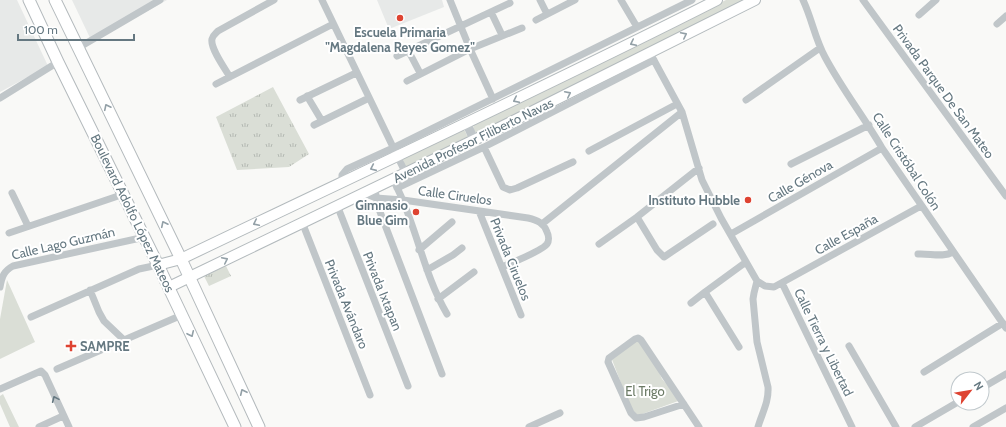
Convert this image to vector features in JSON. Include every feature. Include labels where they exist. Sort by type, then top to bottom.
[{"type":"main road","name":"Boulevard Adolfo López Mateos","points":[[29,0],[58,62],[169,286],[235,427]]},
{"type":"main road","name":"Boulevard Adolfo López Mateos","points":[[55,0],[190,277],[259,427]]},
{"type":"main road","name":"Avenida Profesor Filiberto Navas","points":[[158,265],[181,259],[342,182],[395,152],[467,124],[717,0]]},
{"type":"main road","name":"Avenida Profesor Filiberto Navas","points":[[169,286],[652,56],[755,0]]},
{"type":"street","points":[[78,48],[160,0]]},
{"type":"street","points":[[230,77],[213,47],[212,37],[218,31],[274,0]]},
{"type":"street","points":[[322,0],[410,182]]},
{"type":"street","points":[[450,0],[493,99]]},
{"type":"street","points":[[540,0],[547,14]]},
{"type":"street","points":[[536,20],[575,0]]},
{"type":"street","points":[[621,0],[637,27]]},
{"type":"street","points":[[395,152],[493,99],[692,0]]},
{"type":"street","name":"Calle Cristóbal Colón","points":[[803,0],[820,48],[833,72],[921,206],[1004,325]]},
{"type":"street","name":"Privada Parque De San Mateo","points":[[864,0],[1006,196]]},
{"type":"street","points":[[919,15],[936,0]]},
{"type":"street","points":[[397,56],[510,3]]},
{"type":"street","points":[[491,12],[502,35]]},
{"type":"street","points":[[997,24],[1006,16]]},
{"type":"street","points":[[216,84],[333,24]]},
{"type":"street","points":[[407,81],[420,73],[470,49],[522,28]]},
{"type":"street","points":[[746,100],[820,48]]},
{"type":"street","points":[[408,50],[420,73]]},
{"type":"street","points":[[397,188],[484,147],[652,56],[682,112],[702,180],[757,282],[753,299],[757,342],[768,387],[768,401],[758,427]]},
{"type":"street","points":[[0,98],[58,62]]},
{"type":"street","points":[[300,100],[356,72]]},
{"type":"street","points":[[307,96],[322,121]]},
{"type":"street","points":[[314,125],[369,98]]},
{"type":"street","points":[[589,151],[677,104]]},
{"type":"street","points":[[502,267],[540,249],[547,244],[549,239],[548,234],[542,224],[682,112]]},
{"type":"street","points":[[467,124],[474,140]]},
{"type":"street","points":[[791,164],[869,125]]},
{"type":"street","points":[[484,147],[503,187],[510,190],[573,162]]},
{"type":"street","name":"Calle Génova","points":[[731,234],[882,148]]},
{"type":"street","points":[[599,244],[637,217],[699,168]]},
{"type":"street","points":[[392,179],[403,200],[427,270],[438,299],[446,314]]},
{"type":"street","points":[[376,187],[377,204],[442,374]]},
{"type":"street","points":[[12,193],[28,226]]},
{"type":"street","name":"Calle Ciruelos","points":[[364,193],[376,198],[403,200],[528,218],[542,224]]},
{"type":"street","points":[[10,232],[124,194]]},
{"type":"street","name":"Privada Ixtapan","points":[[337,205],[408,386]]},
{"type":"street","name":"Calle España","points":[[782,283],[921,206]]},
{"type":"street","name":"Privada Ciruelos","points":[[480,211],[521,315]]},
{"type":"street","points":[[637,217],[657,250],[663,256],[713,224]]},
{"type":"street","name":"Privada Avándaro","points":[[302,222],[370,395]]},
{"type":"street","points":[[420,250],[452,222]]},
{"type":"street","name":"Calle Lago Guzmán","points":[[0,287],[4,273],[13,266],[145,238]]},
{"type":"street","points":[[427,270],[462,248]]},
{"type":"street","points":[[918,254],[927,253],[944,255],[953,252]]},
{"type":"street","points":[[691,303],[746,262]]},
{"type":"street","points":[[31,316],[139,270],[158,265]]},
{"type":"street","points":[[438,299],[474,272]]},
{"type":"street","name":"Calle Tierra y Libertad","points":[[757,282],[768,287],[774,287],[782,283],[852,427]]},
{"type":"street","points":[[90,290],[104,321],[124,340]]},
{"type":"street","points":[[704,292],[739,347]]},
{"type":"street","points":[[57,369],[182,315]]},
{"type":"street","points":[[924,372],[1004,325]]},
{"type":"street","points":[[684,404],[644,417],[636,418],[631,413],[608,362],[609,358],[638,338],[644,343],[684,404],[699,427]]},
{"type":"street","points":[[850,346],[896,427]]},
{"type":"street","points":[[0,389],[41,371],[45,375],[69,427]]},
{"type":"street","points":[[990,383],[1006,374]]},
{"type":"street","points":[[915,427],[950,407]]},
{"type":"street","points":[[973,427],[1006,408]]},
{"type":"street","points":[[529,427],[541,425],[560,413]]},
{"type":"street","points":[[39,427],[63,416]]},
{"type":"shaded area","points":[[0,0],[17,0],[48,66],[0,92]]},
{"type":"shaded area","points":[[72,0],[167,0],[92,42]]},
{"type":"shaded area","name":"Escuela Primaria \"Magdalena Reyes Gomez\"","points":[[377,0],[442,0],[444,7],[389,29]]},
{"type":"green space","points":[[726,0],[750,0],[478,134],[474,131],[473,124]]},
{"type":"green space","points":[[273,87],[309,154],[289,167],[237,170],[216,117]]},
{"type":"green space","points":[[462,130],[465,131],[468,138],[408,169],[404,165],[403,159]]},
{"type":"green space","points":[[226,266],[231,276],[209,286],[204,276]]},
{"type":"green space","points":[[7,280],[35,342],[0,359],[0,319]]},
{"type":"green space","name":"El Trigo","points":[[636,338],[651,354],[662,379],[681,400],[634,417],[611,357]]},
{"type":"green space","points":[[3,394],[19,427],[10,427],[0,404],[0,396]]},
{"type":"place","name":"Escuela Primaria \"Magdalena Reyes Gomez\"","points":[[400,18]]},
{"type":"place","name":"Instituto Hubble","points":[[748,200]]},
{"type":"place","name":"Gimnasio Blue Gim","points":[[416,212]]},
{"type":"place","name":"SAMPRE","points":[[71,346]]}]
